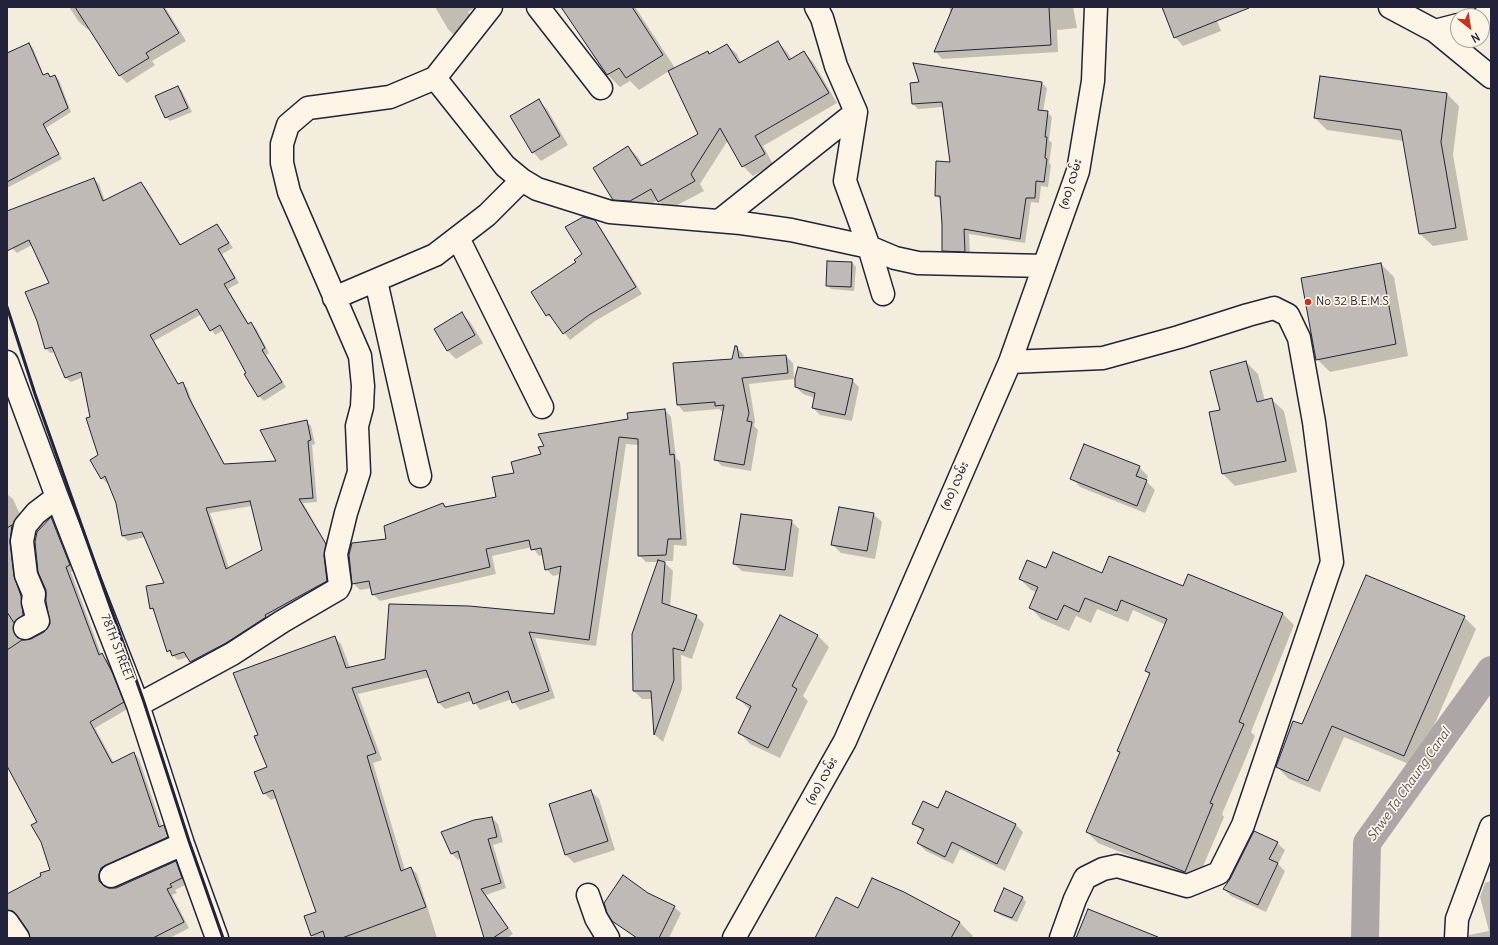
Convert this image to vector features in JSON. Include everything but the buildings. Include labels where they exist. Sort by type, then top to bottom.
[{"type":"street","points":[[138,705],[232,654],[283,621],[338,589],[340,585],[336,554],[346,513],[359,472],[357,426],[362,406],[363,386],[360,356],[290,192],[282,163],[282,144],[288,125],[308,108],[390,97],[435,78],[491,7]]},
{"type":"street","points":[[538,7],[601,88]]},
{"type":"street","points":[[816,7],[822,18],[836,66],[856,112],[845,181],[869,247],[883,294]]},
{"type":"street","name":"(၈၀) လမ်း","points":[[734,938],[845,741],[1010,362],[1078,171],[1093,81],[1096,7]]},
{"type":"street","points":[[1390,7],[1435,31],[1491,77]]},
{"type":"street","points":[[1435,31],[1450,26]]},
{"type":"street","points":[[435,78],[505,166],[522,180],[537,189],[610,212],[719,221],[790,230],[869,247],[895,258],[918,263],[1044,266]]},
{"type":"street","points":[[719,221],[856,112]]},
{"type":"street","points":[[334,298],[435,255],[487,215],[522,180]]},
{"type":"street","points":[[458,238],[542,407]]},
{"type":"street","points":[[376,281],[420,476]]},
{"type":"street","points":[[1010,362],[1103,358],[1180,337],[1248,314],[1274,308],[1288,315],[1299,338],[1314,422],[1332,562],[1243,825],[1219,872],[1187,886],[1118,866],[1103,869],[1085,878],[1075,898],[1061,938]]},
{"type":"street","name":"78TH STREET","points":[[7,362],[13,398],[57,497],[138,705],[183,844],[217,938]]},
{"type":"street","points":[[25,628],[38,621],[33,602],[34,594],[26,576],[22,548],[25,526],[36,513],[57,497]]},
{"type":"street","points":[[1456,938],[1457,919],[1491,827]]},
{"type":"street","points":[[111,876],[183,844]]},
{"type":"street","points":[[588,896],[596,918],[608,938]]},
{"type":"street","points":[[7,922],[18,938]]},
{"type":"waterway","name":"Shwe Ta Chaung Canal","points":[[1365,938],[1367,843],[1491,670]]},
{"type":"railway","points":[[7,307],[35,394],[144,702],[189,841],[223,938]]},
{"type":"place","name":"No 32 B.E.M.S","points":[[1308,302]]}]
